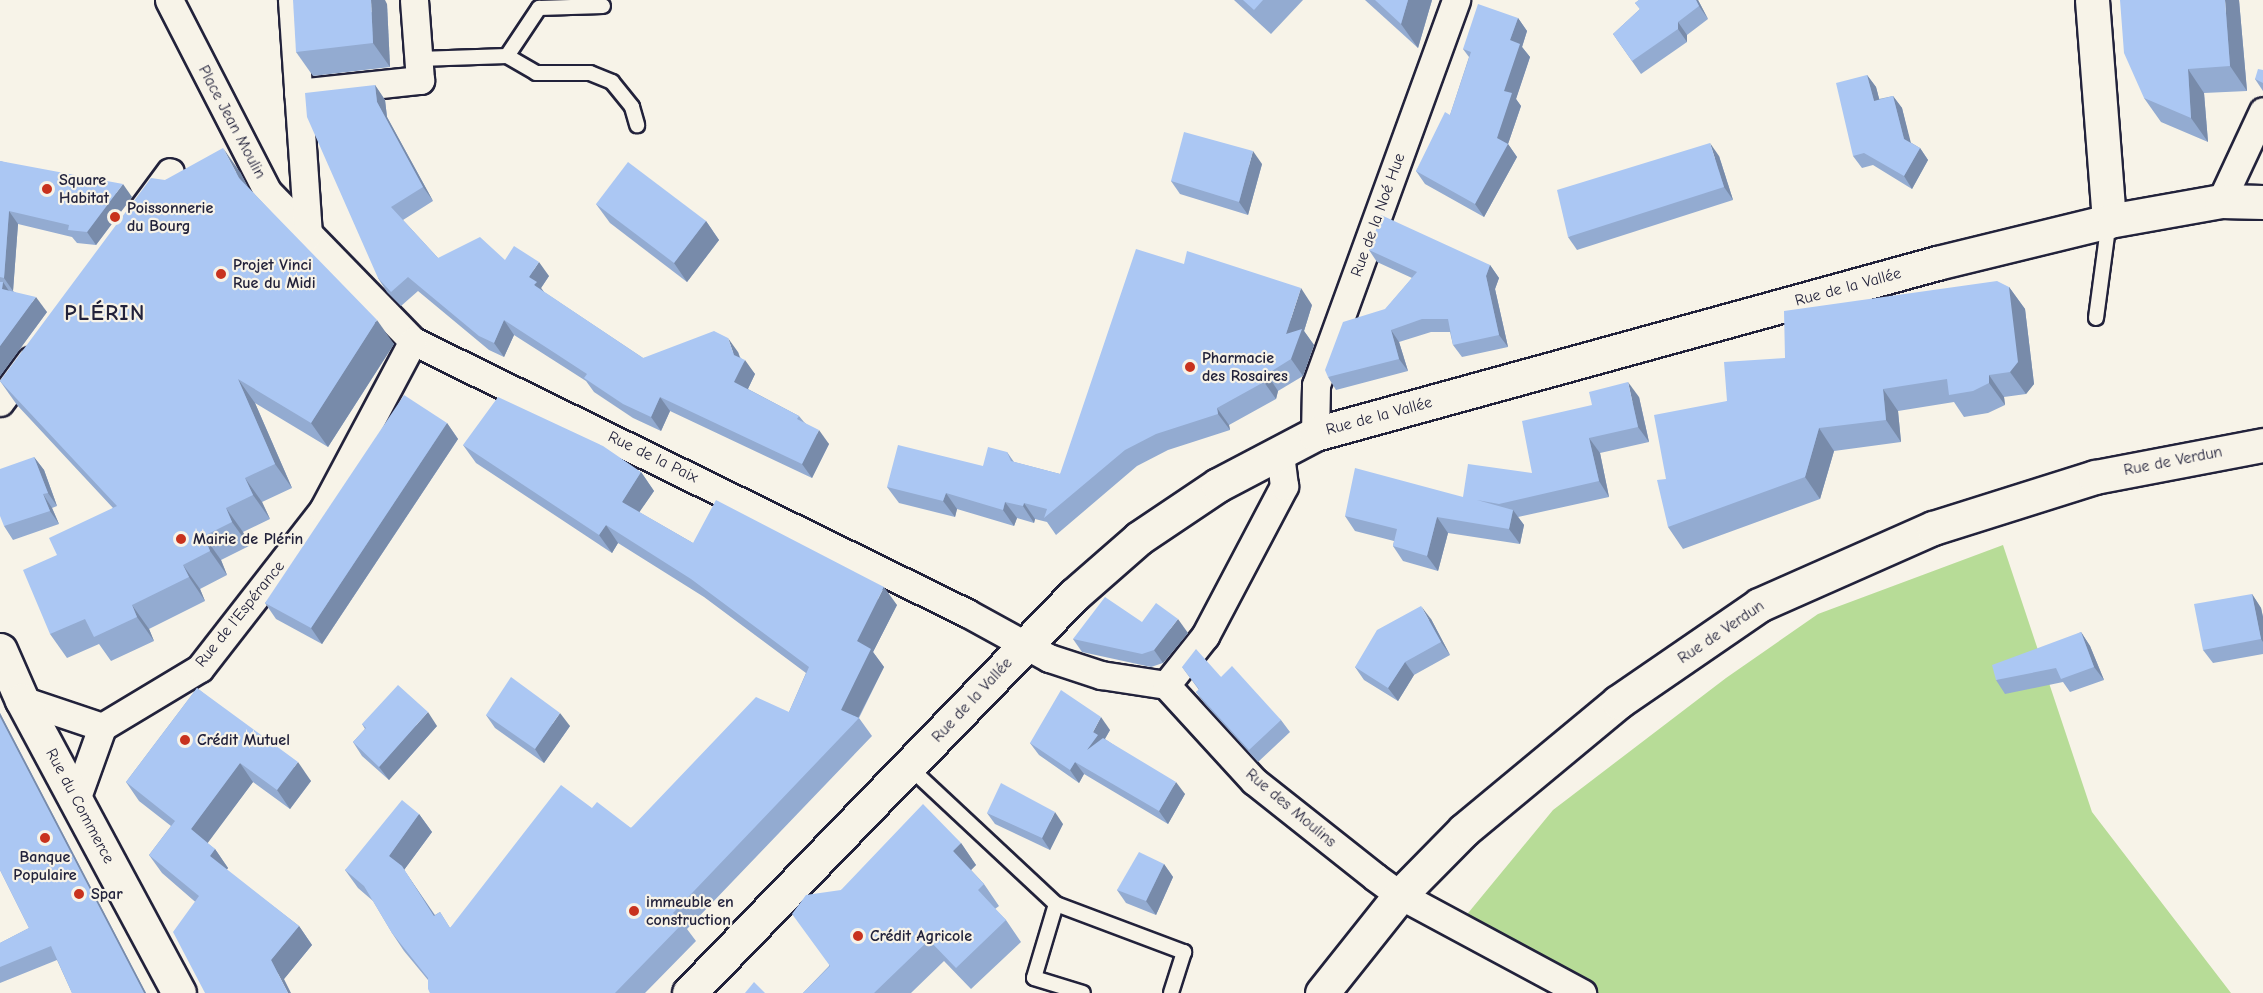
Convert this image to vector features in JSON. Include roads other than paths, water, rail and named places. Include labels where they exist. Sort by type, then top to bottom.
[{"type":"street","name":"Place Jean Moulin","points":[[169,0],[267,191],[308,235]]},
{"type":"street","points":[[292,0],[308,235]]},
{"type":"street","points":[[298,93],[420,80],[414,0]]},
{"type":"street","name":"Rue de la Noé Hue","points":[[1315,434],[1316,385],[1456,0]]},
{"type":"street","points":[[2092,0],[2109,221]]},
{"type":"street","points":[[2220,201],[2263,111]]},
{"type":"street","points":[[126,231],[170,172]]},
{"type":"street","name":"Rue de la Vallée","points":[[689,993],[908,766],[972,704],[1024,644],[1139,538],[1218,485],[1315,434],[1937,263],[2109,221],[2220,201],[2263,202]]},
{"type":"street","name":"Rue de la Paix","points":[[308,235],[413,341],[1024,644]]},
{"type":"street","name":"Rue de l'Espérance","points":[[102,727],[200,668],[323,510],[413,341]]},
{"type":"street","points":[[0,402],[42,345]]},
{"type":"street","name":"Rue de Verdun","points":[[1322,993],[1400,895],[1464,830],[1536,767],[1618,702],[1759,606],[1849,563],[1944,525],[2095,477],[2263,445]]},
{"type":"street","points":[[1024,644],[1049,658],[1101,675],[1167,686],[1205,636],[1284,486],[1280,452]]},
{"type":"street","name":"Rue du Commerce","points":[[0,650],[22,700],[77,797],[178,993]]},
{"type":"street","name":"Rue des Moulins","points":[[1167,686],[1254,781],[1400,895],[1582,993]]},
{"type":"street","points":[[22,700],[102,727],[77,797]]},
{"type":"lane","points":[[507,56],[539,8],[603,6]]},
{"type":"lane","points":[[418,59],[507,56],[536,73],[590,73],[612,82],[632,107],[637,125]]},
{"type":"lane","points":[[2096,318],[2109,221]]},
{"type":"lane","points":[[908,766],[1056,904],[1184,952],[1171,993]]},
{"type":"lane","points":[[1056,904],[1034,978],[1083,993]]},
{"type":"place","name":"Square Habitat","points":[[47,189]]},
{"type":"place","name":"Poissonnerie du Bourg","points":[[115,217]]},
{"type":"place","name":"Projet Vinci Rue du Midi","points":[[221,274]]},
{"type":"place","name":"Pharmacie des Rosaires","points":[[1190,367]]},
{"type":"place","name":"Mairie de Plérin","points":[[181,539]]},
{"type":"place","name":"Crédit Mutuel","points":[[185,740]]},
{"type":"place","name":"Banque Populaire","points":[[45,838]]},
{"type":"place","name":"Spar","points":[[79,894]]},
{"type":"place","name":"immeuble en construction","points":[[634,911]]},
{"type":"place","name":"Crédit Agricole","points":[[858,936]]},
{"type":"district","name":"PLÉRIN","points":[[105,314]]}]
